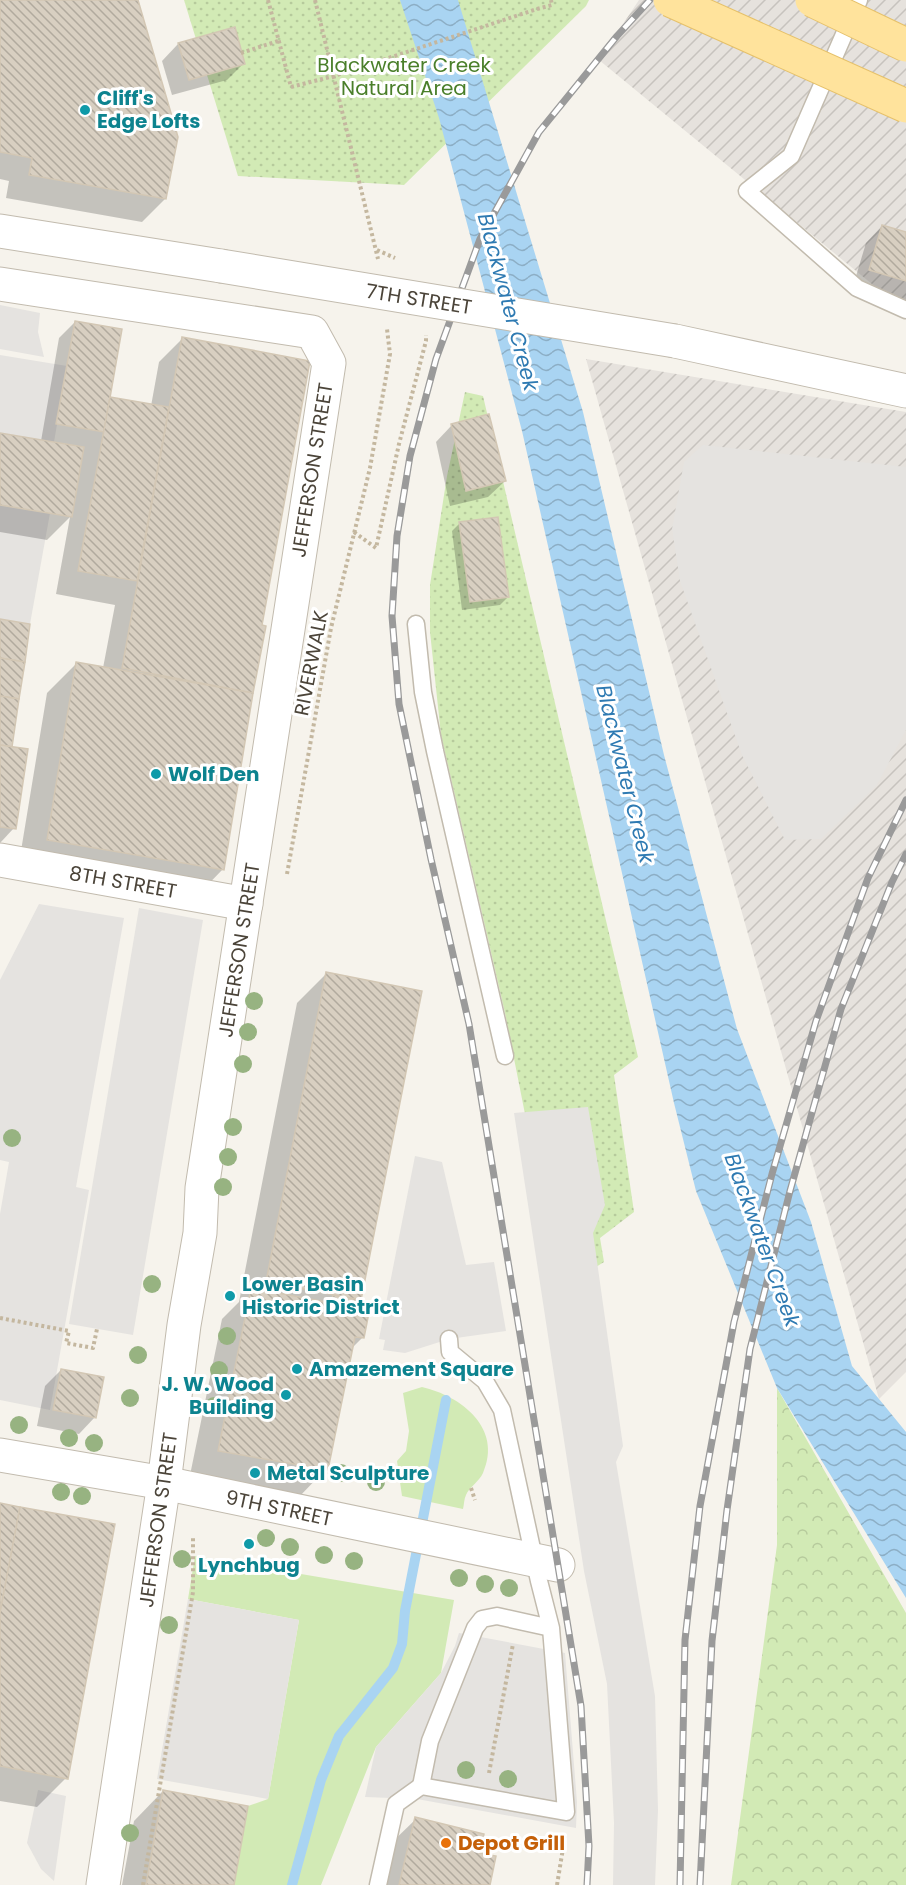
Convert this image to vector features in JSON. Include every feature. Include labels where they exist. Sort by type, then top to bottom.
[{"type":"main road","points":[[670,0],[906,106]]},
{"type":"main road","points":[[812,0],[906,45]]},
{"type":"street","name":"7TH STREET","points":[[0,231],[675,341],[906,391]]},
{"type":"street","name":"JEFFERSON STREET","points":[[0,284],[312,332],[328,363],[202,1188],[200,1233],[184,1325],[164,1483],[103,1885]]},
{"type":"street","name":"8TH STREET","points":[[0,860],[246,904]]},
{"type":"street","name":"9TH STREET","points":[[0,1455],[164,1483],[546,1563]]},
{"type":"lane","points":[[859,0],[791,156],[747,191],[857,288],[906,310]]},
{"type":"lane","points":[[416,624],[423,692],[433,741],[505,1056]]},
{"type":"lane","points":[[421,1786],[566,1812],[546,1563],[502,1410],[485,1381],[450,1352],[449,1339]]},
{"type":"lane","points":[[378,1885],[396,1804],[421,1786],[430,1741],[475,1628],[482,1619],[497,1616],[550,1628]]},
{"type":"path","points":[[268,0],[291,87],[334,76],[552,4],[551,0]]},
{"type":"path","points":[[315,0],[380,266]]},
{"type":"path","points":[[242,53],[278,42]]},
{"type":"path","points":[[376,250],[396,259],[402,266]]},
{"type":"path","name":"RIVERWALK","points":[[290,866],[331,628],[370,468],[390,354],[386,321]]},
{"type":"path","points":[[354,532],[376,548],[399,444],[426,341],[425,331]]},
{"type":"path","points":[[0,1318],[69,1331],[66,1343],[93,1348],[98,1329]]},
{"type":"path","points":[[471,1488],[475,1500]]},
{"type":"path","points":[[143,1885],[193,1592],[193,1526]]},
{"type":"path","points":[[488,1779],[515,1634]]},
{"type":"path","points":[[557,1885],[567,1827]]},
{"type":"shaded area","points":[[639,0],[906,0],[906,312],[599,60]]},
{"type":"shaded area","points":[[0,305],[40,313],[38,332],[44,357],[0,349]]},
{"type":"shaded area","points":[[0,355],[67,366],[54,442],[0,433]]},
{"type":"shaded area","points":[[586,359],[906,412],[906,1372],[879,1399]]},
{"type":"shaded area","points":[[703,445],[906,467],[906,730],[877,785],[821,839],[785,840],[742,755],[680,581],[672,529],[684,462]]},
{"type":"shaded area","points":[[0,505],[50,513],[30,624],[0,619]]},
{"type":"shaded area","points":[[39,904],[124,918],[76,1187],[89,1190],[50,1410],[0,1400],[0,1214],[9,1162],[0,1160],[0,980]]},
{"type":"shaded area","points":[[139,908],[203,920],[133,1335],[69,1324]]},
{"type":"shaded area","points":[[588,1107],[605,1205],[593,1233],[623,1446],[616,1462],[655,1696],[658,1810],[655,1885],[613,1885],[614,1823],[607,1684],[584,1571],[514,1113]]},
{"type":"shaded area","points":[[415,1156],[442,1162],[466,1265],[494,1262],[506,1331],[449,1339],[405,1353],[383,1350],[385,1340],[379,1339]]},
{"type":"shaded area","points":[[188,1599],[299,1620],[268,1799],[157,1779]]},
{"type":"shaded area","points":[[459,1633],[565,1653],[577,1802],[576,1828],[417,1799],[365,1797],[376,1747],[441,1673]]},
{"type":"shaded area","points":[[38,1790],[66,1796],[54,1881],[41,1869],[27,1843]]},
{"type":"green space","name":"Blackwater Creek Natural Area","points":[[184,0],[589,0],[586,6],[404,185],[238,176]]},
{"type":"green space","points":[[465,392],[483,396],[638,1057],[614,1075],[634,1212],[600,1238],[604,1262],[565,1286],[545,1215],[505,1013],[441,735],[430,632],[430,585],[447,476]]},
{"type":"green space","points":[[422,1387],[437,1391],[464,1406],[483,1428],[488,1457],[483,1473],[467,1492],[463,1509],[402,1496],[397,1461],[406,1451],[409,1431],[403,1393]]},
{"type":"green space","points":[[777,1388],[906,1613],[906,1885],[731,1885],[777,1545]]},
{"type":"green space","points":[[195,1556],[454,1600],[441,1673],[376,1747],[321,1885],[234,1885],[248,1806],[268,1799],[299,1620],[188,1599]]},
{"type":"water","name":"Blackwater Creek","points":[[400,0],[458,0],[583,412],[664,755],[737,1029],[811,1222],[852,1366],[906,1432],[906,1598],[777,1388],[696,1191],[674,1103],[522,431],[439,118]]},
{"type":"building","name":"Cliff's Edge Lofts","points":[[0,0],[138,0],[178,137],[166,199],[29,175],[32,158],[0,152]]},
{"type":"building","points":[[235,27],[245,64],[189,80],[178,43]]},
{"type":"building","points":[[882,225],[906,232],[906,281],[869,270]]},
{"type":"building","points":[[75,321],[122,329],[104,432],[56,424]]},
{"type":"building","points":[[182,337],[310,361],[262,625],[266,626],[253,693],[122,668]]},
{"type":"building","points":[[110,397],[169,407],[137,581],[78,571]]},
{"type":"building","points":[[489,414],[506,481],[466,491],[451,424]]},
{"type":"building","points":[[0,433],[84,447],[72,517],[0,505]]},
{"type":"building","points":[[498,517],[509,597],[470,602],[459,522]]},
{"type":"building","points":[[0,619],[30,624],[25,662],[0,658]]},
{"type":"building","points":[[0,658],[25,662],[19,699],[0,696]]},
{"type":"building","points":[[76,662],[253,693],[224,870],[47,840]]},
{"type":"building","points":[[0,696],[19,699],[12,747],[0,745]]},
{"type":"building","points":[[0,745],[28,749],[16,829],[0,827]]},
{"type":"building","points":[[326,972],[422,991],[361,1300],[266,1282]]},
{"type":"building","name":"J. W. Wood Building","points":[[251,1288],[331,1303],[333,1295],[371,1302],[364,1338],[355,1337],[328,1470],[218,1451]]},
{"type":"building","points":[[61,1369],[104,1377],[96,1418],[53,1410]]},
{"type":"building","points":[[0,1503],[20,1507],[0,1613]]},
{"type":"building","points":[[20,1507],[115,1524],[68,1779],[0,1766],[0,1613]]},
{"type":"building","points":[[163,1790],[248,1806],[234,1885],[146,1885]]},
{"type":"building","name":"Depot Grill","points":[[415,1817],[484,1834],[480,1853],[496,1856],[490,1885],[399,1885]]},
{"type":"waterway","points":[[292,1885],[321,1780],[339,1736],[393,1668],[402,1644],[405,1611],[446,1400]]},
{"type":"railway","points":[[587,1885],[589,1846],[581,1706],[469,1024],[431,859],[399,704],[392,616],[397,536],[410,456],[436,359],[480,239],[539,132],[617,36],[650,0]]},
{"type":"railway","points":[[680,1885],[685,1640],[700,1506],[734,1322],[772,1174],[816,1021],[868,878],[906,800]]},
{"type":"railway","points":[[700,1885],[712,1641],[727,1510],[750,1349],[790,1191],[841,1009],[892,882],[906,854]]},
{"type":"place","name":"Cliff's Edge Lofts","points":[[85,110]]},
{"type":"place","name":"Wolf Den","points":[[156,774]]},
{"type":"place","name":"Lower Basin Historic District","points":[[230,1296]]},
{"type":"place","name":"Amazement Square","points":[[297,1369]]},
{"type":"place","name":"J. W. Wood Building","points":[[286,1395]]},
{"type":"place","name":"Metal Sculpture","points":[[255,1473]]},
{"type":"place","name":"Lynchbug","points":[[249,1544]]},
{"type":"place","name":"Depot Grill","points":[[446,1843]]}]
